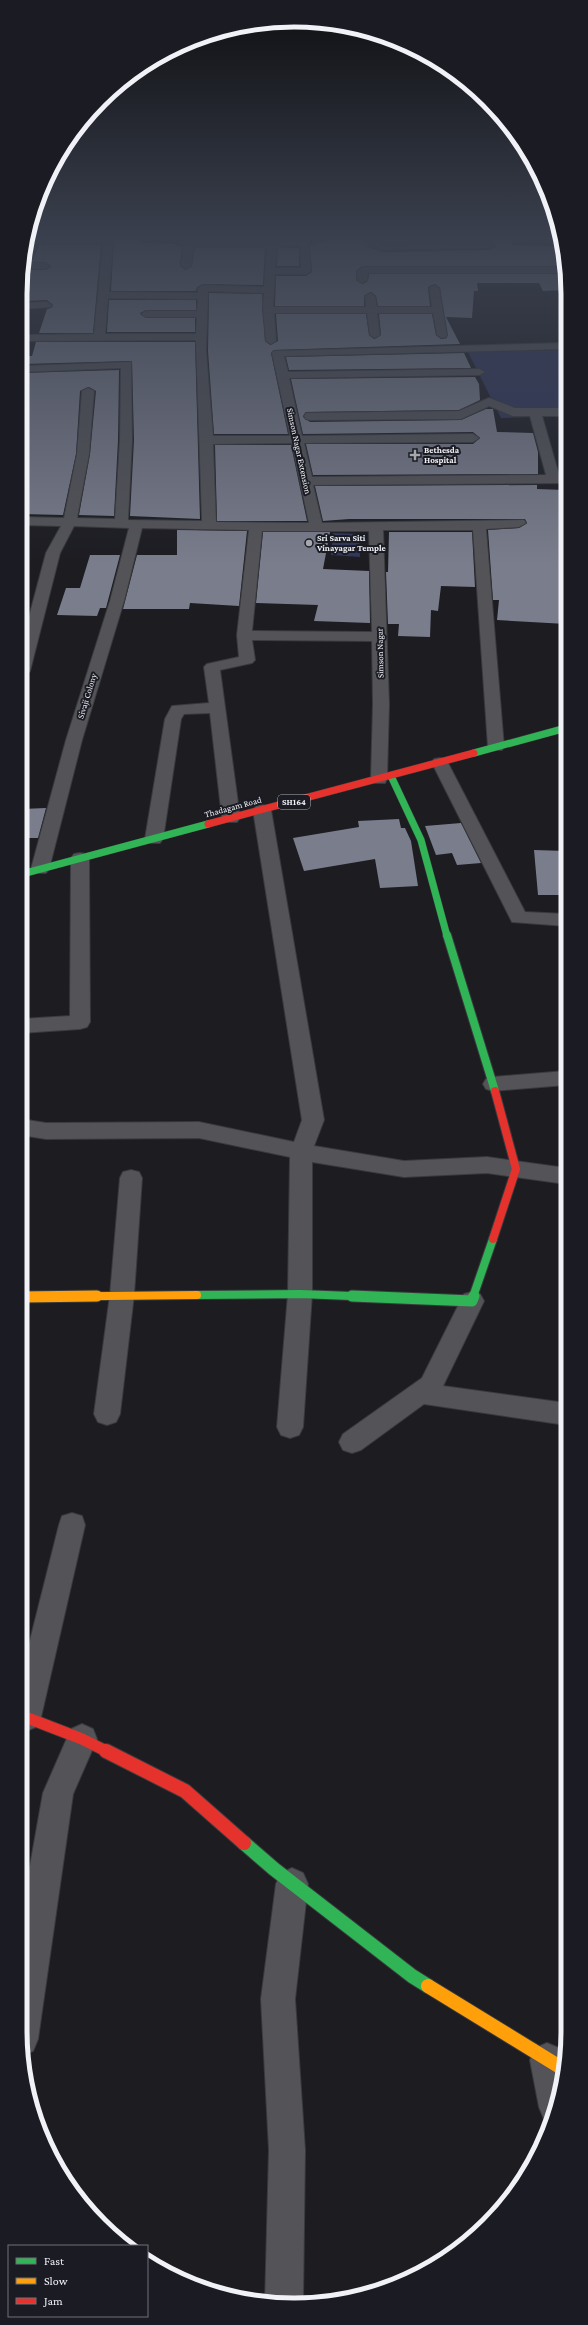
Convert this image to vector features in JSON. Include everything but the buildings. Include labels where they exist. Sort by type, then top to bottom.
[{"type":"street","points":[[201,348],[207,440],[209,524]]},
{"type":"street","name":"Simson Nagar Extension","points":[[316,526],[278,352],[494,348]]},
{"type":"street","points":[[27,370],[127,364],[126,440],[121,523]]},
{"type":"street","points":[[282,375],[479,372]]},
{"type":"street","points":[[27,652],[53,553],[70,521],[83,454],[88,391]]},
{"type":"street","points":[[310,416],[461,415],[489,402],[513,412],[561,412]]},
{"type":"street","points":[[305,481],[560,479],[542,443],[535,412]]},
{"type":"street","points":[[383,416],[383,438]]},
{"type":"street","points":[[207,440],[296,438],[473,438]]},
{"type":"street","points":[[27,521],[256,526],[479,526],[519,523]]},
{"type":"street","name":"Sivaji Colony","points":[[40,869],[74,740],[117,601],[137,523]]},
{"type":"street","points":[[232,818],[212,667],[247,660],[244,635],[256,526]]},
{"type":"street","name":"Simson Nagar","points":[[376,526],[385,778]]},
{"type":"street","points":[[479,526],[496,747]]},
{"type":"street","points":[[244,635],[380,637]]},
{"type":"street","points":[[154,839],[173,719],[178,709],[217,708]]},
{"type":"street","name":"Thadagam Road","points":[[27,873],[561,730]]},
{"type":"street","points":[[440,763],[519,918],[561,920]]},
{"type":"street","points":[[352,1442],[431,1385],[472,1301],[516,1169],[493,1084],[457,971],[421,840],[385,778]]},
{"type":"street","points":[[262,810],[313,1120],[301,1151],[300,1294],[290,1427]]},
{"type":"street","points":[[27,1026],[80,1022],[80,858]]},
{"type":"street","points":[[493,1084],[561,1078]]},
{"type":"street","points":[[27,1128],[46,1131],[200,1130],[301,1151],[404,1169],[487,1165],[561,1175]]},
{"type":"street","points":[[107,1414],[122,1296],[131,1178]]},
{"type":"street","points":[[27,1297],[300,1294],[472,1301]]},
{"type":"street","points":[[420,1393],[561,1413]]},
{"type":"street","points":[[27,1700],[72,1525]]},
{"type":"street","points":[[27,1718],[82,1739],[185,1791],[292,1884],[412,1976],[556,2065],[556,2083]]},
{"type":"street","points":[[27,1997],[44,1877],[58,1793],[82,1739]]},
{"type":"street","points":[[284,2297],[287,2150],[278,1999],[292,1884]]},
{"type":"shaded area","points":[[561,350],[561,416],[501,418],[468,352]]},
{"type":"shaded area","points":[[333,533],[359,534],[360,557],[331,555]]},
{"type":"traffic: fast","points":[[474,753],[561,729]]},
{"type":"traffic: fast","points":[[391,776],[421,840],[457,971],[495,1091]]},
{"type":"traffic: fast","points":[[27,873],[208,824]]},
{"type":"traffic: fast","points":[[197,1295],[300,1294],[472,1301],[493,1239]]},
{"type":"traffic: fast","points":[[244,1843],[274,1869],[412,1976],[428,1986]]},
{"type":"traffic: slow","points":[[27,1297],[197,1295]]},
{"type":"traffic: slow","points":[[428,1986],[559,2066]]},
{"type":"traffic: jam","points":[[208,824],[474,753]]},
{"type":"traffic: jam","points":[[493,1239],[516,1169],[495,1091]]},
{"type":"traffic: jam","points":[[27,1718],[82,1739],[185,1791],[244,1843]]},
{"type":"place","name":"Bethesda Hospital","points":[[415,455]]},
{"type":"place","name":"Sri Sarva Siti Vinayagar Temple","points":[[309,543]]}]
